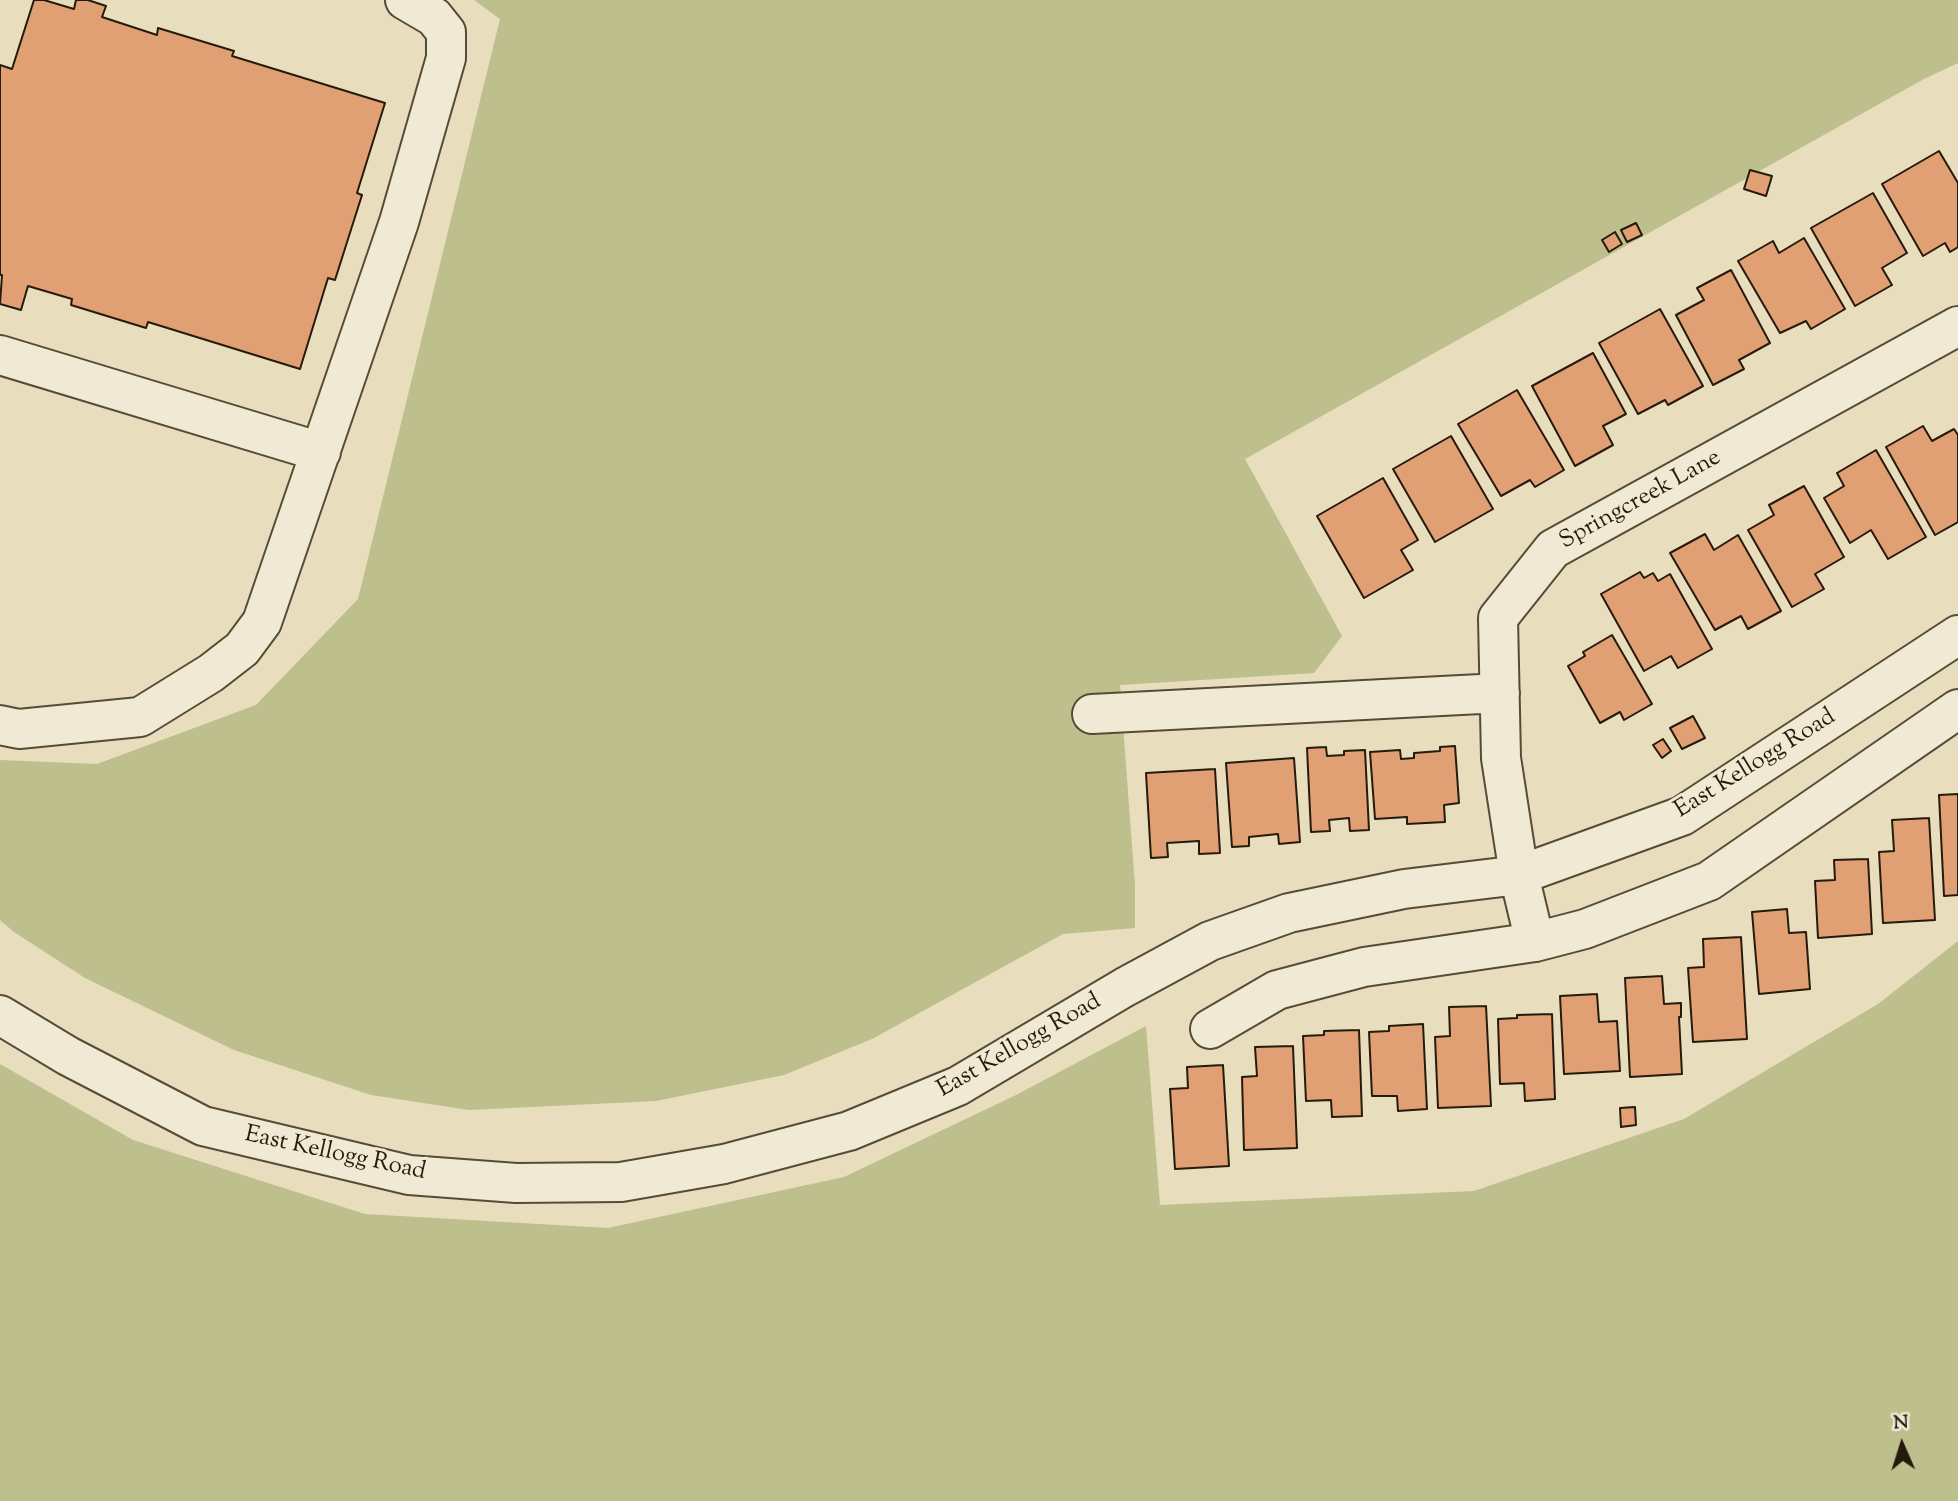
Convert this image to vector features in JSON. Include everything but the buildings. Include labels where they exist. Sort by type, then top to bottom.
[{"type":"street","points":[[0,725],[19,729],[140,717],[211,673],[242,649],[262,622],[399,222],[446,58],[446,32],[434,17],[405,0]]},
{"type":"street","name":"Springcreek Lane","points":[[1535,942],[1519,875],[1501,758],[1499,618],[1552,549],[1958,326]]},
{"type":"street","points":[[0,355],[321,452]]},
{"type":"street","name":"East Kellogg Road","points":[[0,1015],[68,1056],[203,1126],[409,1175],[516,1183],[621,1182],[724,1164],[849,1131],[958,1086],[1125,987],[1210,941],[1289,913],[1404,889],[1519,875],[1682,816],[1958,635]]},
{"type":"street","points":[[1092,713],[1500,693]]},
{"type":"street","points":[[1210,1029],[1277,990],[1364,967],[1535,942],[1585,929],[1709,881],[1958,709]]},
{"type":"green space","points":[[474,0],[1958,0],[1958,63],[1922,80],[1245,459],[1342,636],[1314,673],[1120,685],[1135,886],[1135,928],[1063,934],[872,1039],[784,1075],[656,1101],[469,1110],[371,1095],[234,1050],[85,978],[14,932],[0,920],[0,760],[97,764],[256,705],[358,599],[500,19]]},
{"type":"green space","points":[[1958,941],[1958,1501],[0,1501],[0,1064],[133,1140],[365,1214],[608,1228],[844,1177],[1016,1095],[1146,1026],[1160,1205],[1474,1191],[1684,1119],[1878,1004]]}]
